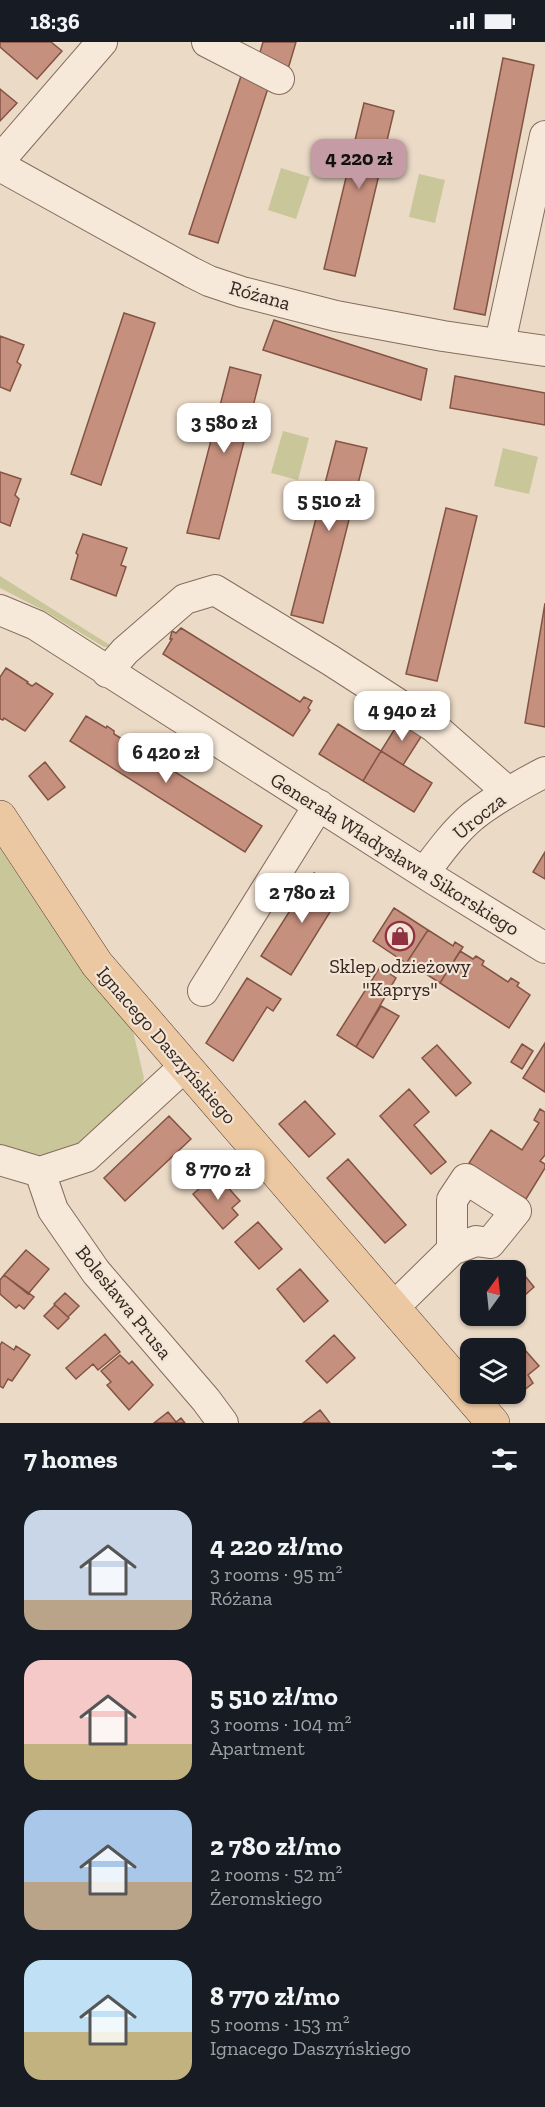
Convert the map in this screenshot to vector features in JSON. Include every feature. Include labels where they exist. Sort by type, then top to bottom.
[{"type":"main road","name":"Ignacego Daszyńskiego","points":[[0,817],[98,964],[493,1423]]},
{"type":"street","points":[[0,160],[102,42]]},
{"type":"street","points":[[207,42],[279,79]]},
{"type":"street","points":[[500,343],[545,136]]},
{"type":"street","name":"Różana","points":[[0,166],[209,280],[242,292],[336,316],[443,336],[545,351]]},
{"type":"street","points":[[107,672],[125,651],[184,599],[215,590],[330,660],[434,728],[508,792]]},
{"type":"street","name":"Generała Władysława Sikorskiego","points":[[0,610],[36,625],[545,948]]},
{"type":"street","name":"Urocza","points":[[424,873],[449,840],[473,817],[508,792],[545,772]]},
{"type":"street","points":[[203,991],[319,805]]},
{"type":"street","points":[[0,1160],[40,1172],[86,1157],[185,1066]]},
{"type":"street","name":"Bolesława Prusa","points":[[40,1172],[53,1210],[96,1272],[223,1423]]},
{"type":"street","points":[[393,1308],[452,1250]]},
{"type":"shaded area","points":[[281,168],[310,177],[296,219],[268,210]]},
{"type":"shaded area","points":[[419,174],[445,180],[435,223],[409,217]]},
{"type":"shaded area","points":[[283,431],[309,438],[298,480],[271,473]]},
{"type":"shaded area","points":[[503,448],[538,457],[529,494],[494,486]]},
{"type":"shaded area","points":[[0,576],[113,647],[104,647],[43,610],[0,588]]},
{"type":"shaded area","points":[[0,844],[133,1031],[144,1078],[137,1097],[90,1146],[63,1154],[32,1155],[0,1150]]},
{"type":"building","points":[[0,42],[51,42],[62,51],[37,79],[0,47]]},
{"type":"building","points":[[263,42],[296,42],[288,69],[258,59]]},
{"type":"building","points":[[503,58],[534,65],[485,315],[454,309]]},
{"type":"building","points":[[242,73],[270,82],[218,243],[189,234]]},
{"type":"building","points":[[0,89],[17,103],[0,121]]},
{"type":"building","points":[[364,103],[394,111],[355,276],[324,269]]},
{"type":"building","points":[[124,313],[155,323],[101,485],[71,474]]},
{"type":"building","points":[[274,320],[427,369],[421,400],[263,350]]},
{"type":"building","points":[[0,336],[24,345],[17,362],[21,365],[10,391],[0,387]]},
{"type":"building","points":[[230,367],[261,375],[219,539],[187,533]]},
{"type":"building","points":[[455,376],[545,393],[545,425],[450,408]]},
{"type":"building","points":[[336,441],[367,448],[323,623],[291,615]]},
{"type":"building","points":[[0,472],[21,479],[15,495],[19,499],[10,526],[0,522]]},
{"type":"building","points":[[446,508],[477,516],[437,681],[406,674]]},
{"type":"building","points":[[83,534],[127,548],[121,565],[126,567],[116,596],[71,579],[78,555],[76,553]]},
{"type":"building","points":[[545,603],[545,727],[525,723]]},
{"type":"building","points":[[181,628],[300,702],[304,697],[312,701],[308,708],[310,710],[293,736],[163,654],[172,639],[170,639],[172,631],[176,633]]},
{"type":"building","points":[[6,668],[32,686],[36,683],[53,694],[25,731],[4,718],[0,719],[0,677]]},
{"type":"building","points":[[86,716],[106,728],[107,726],[114,731],[114,734],[262,826],[245,852],[70,741]]},
{"type":"building","points":[[401,719],[424,732],[403,765],[381,751]]},
{"type":"building","points":[[338,724],[381,751],[363,781],[319,754]]},
{"type":"building","points":[[381,751],[432,783],[414,812],[363,781]]},
{"type":"building","points":[[45,762],[65,787],[48,800],[29,776]]},
{"type":"building","points":[[545,852],[545,879],[533,872]]},
{"type":"building","points":[[314,873],[343,891],[291,975],[261,956]]},
{"type":"building","name":"Sklep odzieżowy \"Kaprys\"","points":[[394,908],[428,930],[407,962],[411,965],[373,941]]},
{"type":"building","points":[[428,930],[453,946],[455,942],[463,947],[440,983],[407,962]]},
{"type":"building","points":[[460,951],[473,959],[476,956],[484,961],[482,965],[508,982],[511,978],[519,983],[517,986],[530,995],[509,1028],[440,983]]},
{"type":"building","points":[[380,967],[396,978],[356,1047],[337,1035]]},
{"type":"building","points":[[247,978],[281,999],[273,1011],[267,1007],[233,1061],[206,1043]]},
{"type":"building","points":[[381,1006],[399,1016],[373,1058],[356,1047]]},
{"type":"building","points":[[545,1043],[545,1092],[523,1078]]},
{"type":"building","points":[[522,1044],[533,1051],[522,1069],[511,1062]]},
{"type":"building","points":[[437,1045],[471,1083],[456,1096],[422,1058]]},
{"type":"building","points":[[409,1089],[429,1112],[414,1125],[446,1162],[431,1174],[380,1116]]},
{"type":"building","points":[[305,1101],[335,1134],[309,1157],[279,1124]]},
{"type":"building","points":[[540,1109],[545,1112],[545,1155],[540,1161],[545,1164],[545,1168],[526,1199],[469,1163],[491,1130],[522,1150],[539,1123],[534,1120]]},
{"type":"building","points":[[169,1116],[191,1139],[125,1201],[104,1178]]},
{"type":"building","points":[[348,1159],[406,1225],[385,1243],[327,1178]]},
{"type":"building","points":[[216,1174],[240,1201],[232,1208],[238,1215],[223,1229],[193,1194]]},
{"type":"building","points":[[258,1222],[282,1249],[259,1269],[235,1242]]},
{"type":"building","points":[[26,1250],[49,1269],[28,1294],[4,1275]]},
{"type":"building","points":[[300,1269],[328,1301],[304,1322],[277,1289]]},
{"type":"building","points":[[4,1275],[34,1297],[24,1309],[19,1305],[16,1308],[0,1294],[0,1280]]},
{"type":"building","points":[[526,1277],[534,1287],[526,1294]]},
{"type":"building","points":[[65,1293],[79,1306],[68,1317],[54,1304]]},
{"type":"building","points":[[55,1305],[69,1318],[58,1329],[44,1316]]},
{"type":"building","points":[[105,1334],[120,1352],[98,1370],[93,1364],[76,1379],[66,1368]]},
{"type":"building","points":[[334,1335],[355,1358],[327,1383],[306,1361]]},
{"type":"building","points":[[2,1342],[14,1350],[16,1346],[30,1355],[12,1381],[8,1379],[3,1388],[0,1386],[0,1345]]},
{"type":"building","points":[[526,1351],[539,1366],[528,1375],[533,1383],[526,1389]]},
{"type":"building","points":[[120,1355],[129,1364],[132,1361],[153,1385],[129,1410],[107,1385],[111,1382],[101,1371]]},
{"type":"building","points":[[320,1410],[330,1423],[303,1423]]},
{"type":"building","points":[[168,1412],[176,1422],[181,1418],[185,1423],[154,1423]]},
{"type":"place","name":"Sklep odzieżowy \"Kaprys\"","points":[[400,936]]}]
